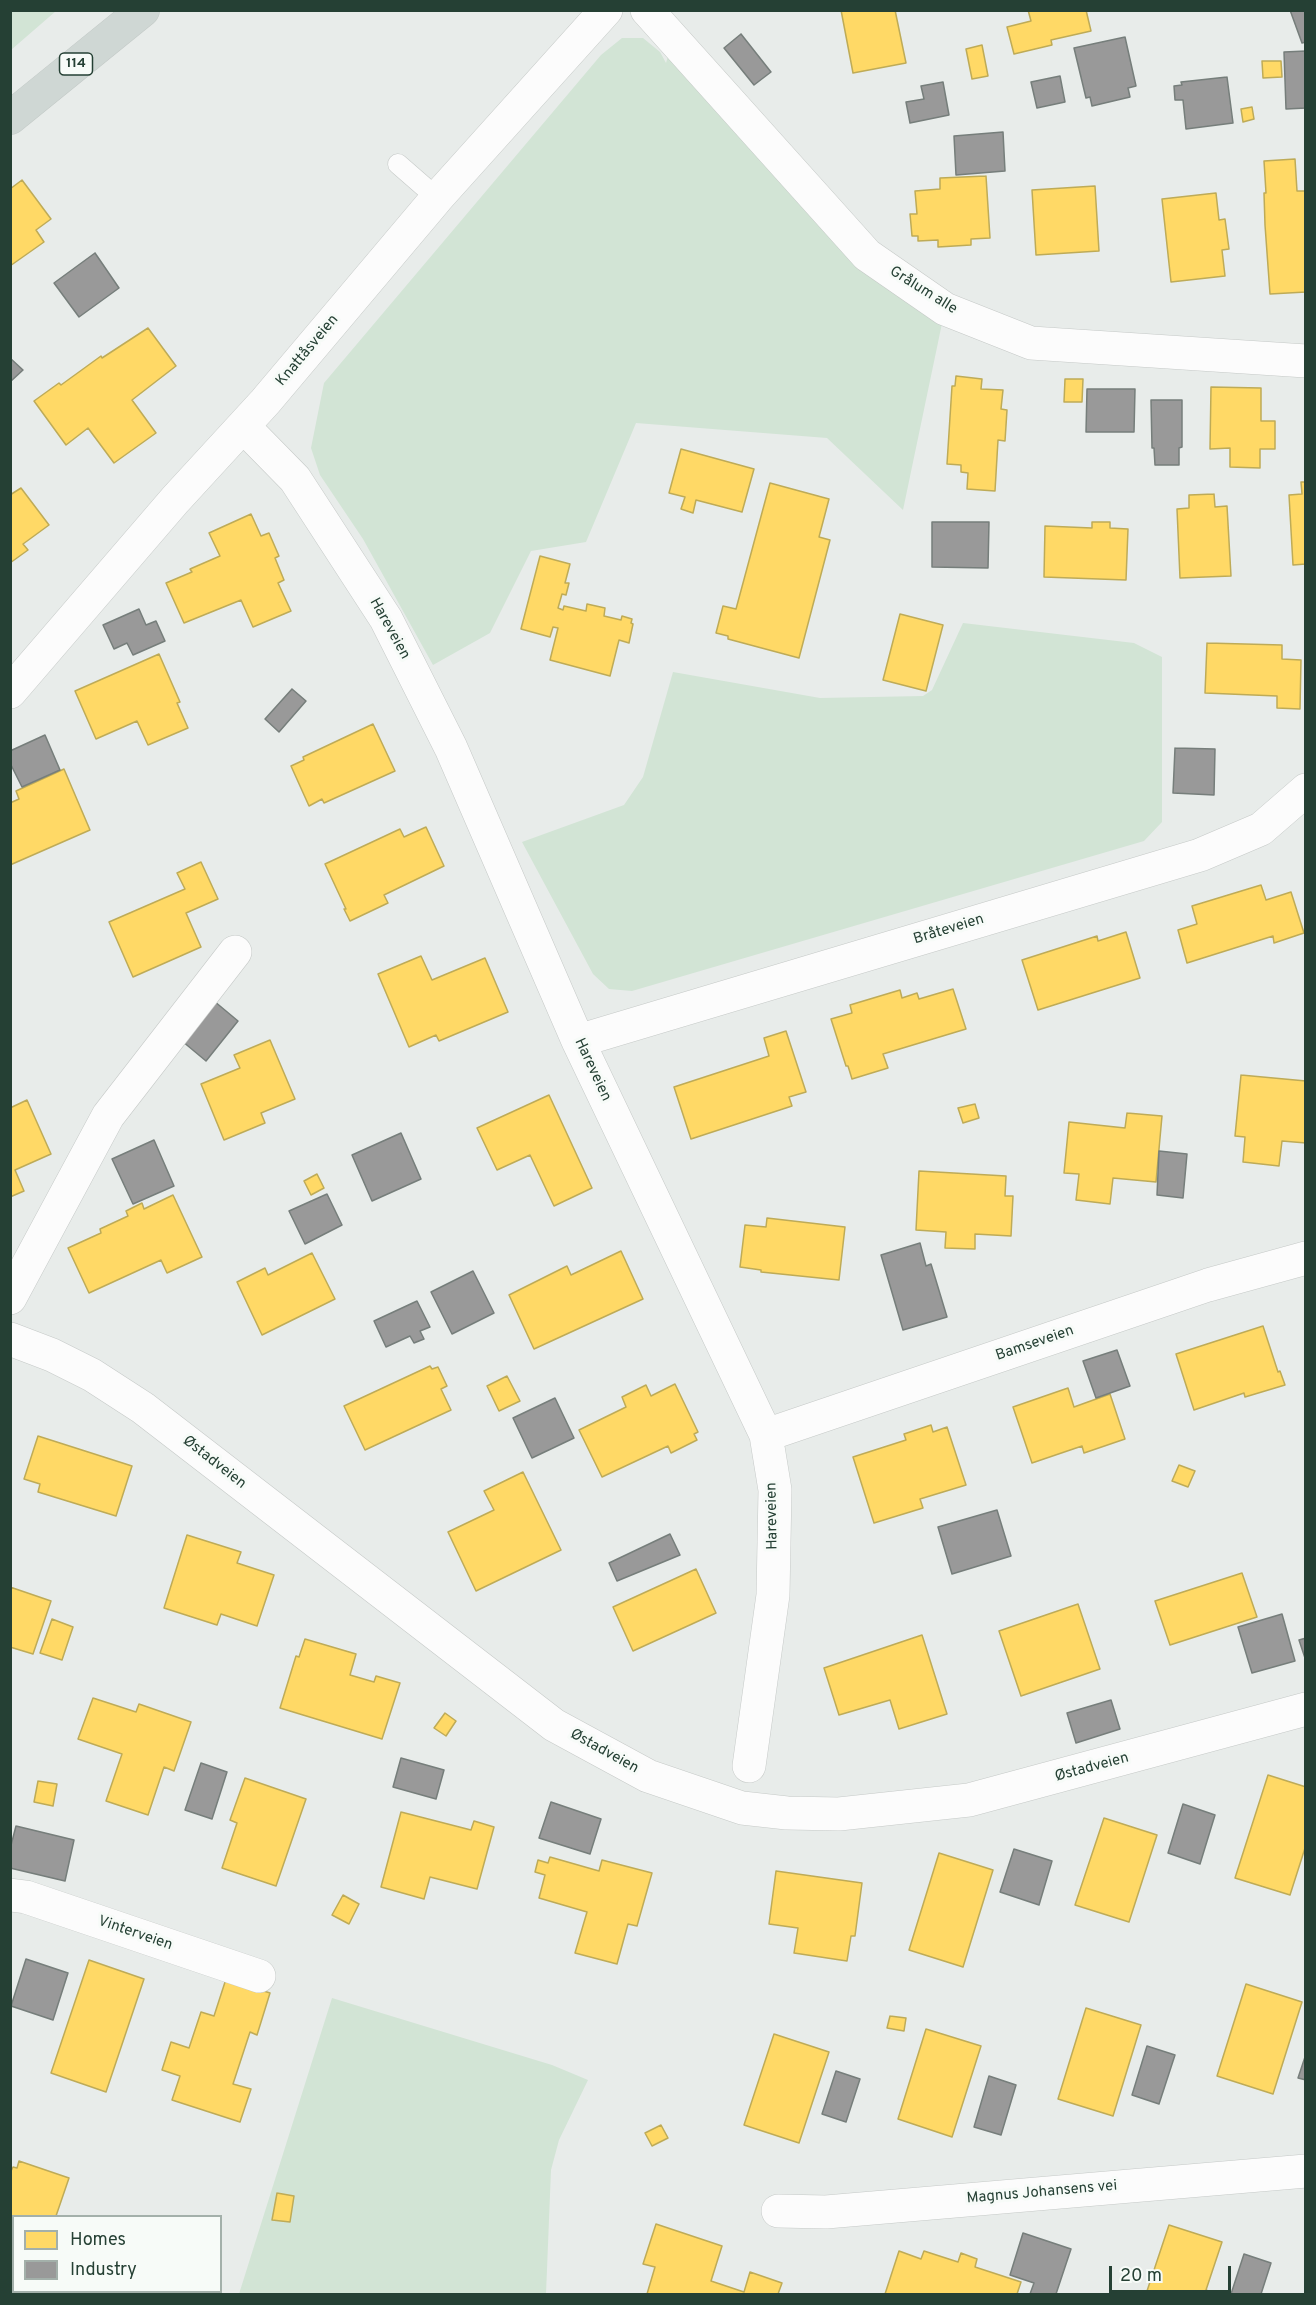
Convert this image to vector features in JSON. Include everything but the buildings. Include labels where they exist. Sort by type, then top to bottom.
[{"type":"main road","name":"114","points":[[10,118],[143,10]]},
{"type":"street","name":"Knattåsveien","points":[[10,692],[175,500],[243,426],[437,198],[606,10]]},
{"type":"street","name":"Grålum alle","points":[[661,13],[867,255],[945,309],[1031,343],[1305,361]]},
{"type":"street","name":"Hareveien","points":[[243,426],[295,479],[386,619],[451,748],[578,1041],[766,1435],[775,1490],[773,1595],[749,1767]]},
{"type":"street","name":"Bråteveien","points":[[578,1041],[1200,855],[1261,829],[1305,790]]},
{"type":"street","points":[[10,1298],[108,1116],[235,952]]},
{"type":"street","name":"Bamseveien","points":[[766,1435],[1208,1285],[1305,1258]]},
{"type":"street","name":"Østadveien","points":[[10,1339],[92,1374],[142,1408],[554,1725],[648,1776],[742,1808],[787,1813],[838,1814],[969,1800],[1305,1709]]},
{"type":"street","name":"Vinterveien","points":[[10,1895],[26,1896],[259,1976]]},
{"type":"street","name":"Magnus Johansens vei","points":[[778,2211],[837,2211],[1305,2170]]},
{"type":"lane","points":[[398,164],[437,198]]},
{"type":"green space","points":[[11,10],[56,10],[56,11],[11,50]]},
{"type":"green space","points":[[622,38],[643,38],[660,52],[666,63],[673,39],[867,255],[945,309],[903,510],[827,438],[636,423],[586,542],[531,551],[490,633],[433,665],[363,539],[320,475],[311,448],[324,383],[601,55]]},
{"type":"green space","points":[[963,623],[1134,643],[1162,657],[1162,822],[1144,841],[632,991],[609,989],[593,974],[522,842],[624,805],[643,777],[673,672],[820,698],[923,696],[932,690]]},
{"type":"green space","points":[[332,1998],[552,2065],[588,2080],[559,2140],[551,2170],[546,2294],[239,2294]]}]
